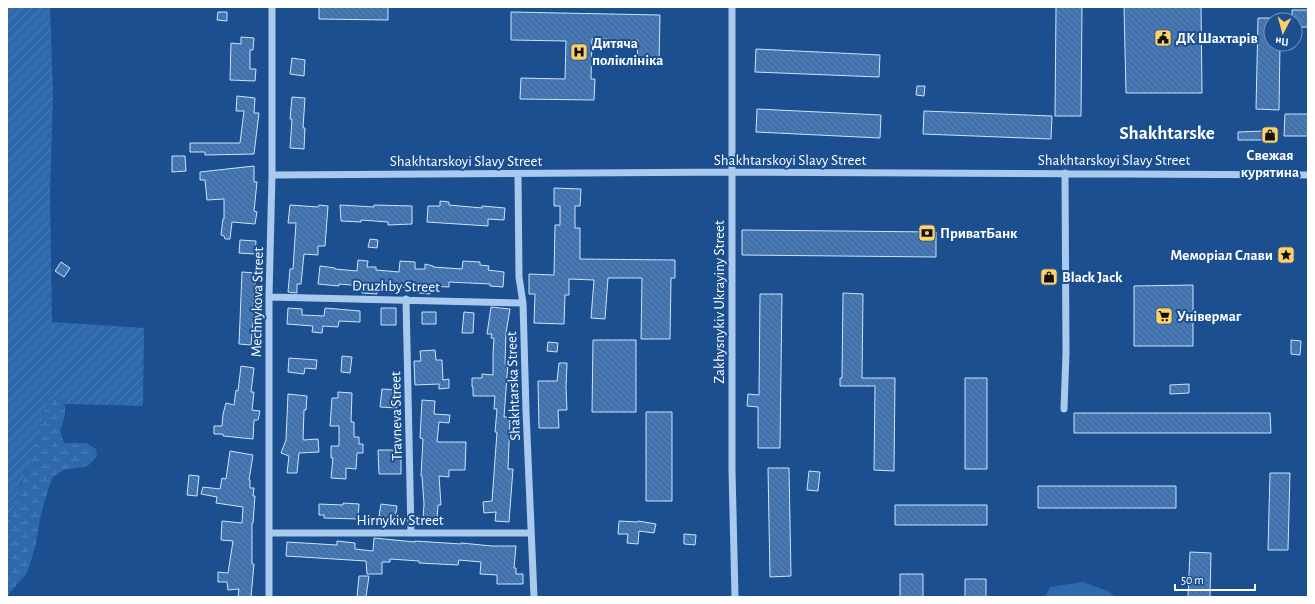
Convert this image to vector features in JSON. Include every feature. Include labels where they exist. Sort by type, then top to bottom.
[{"type":"street","name":"Mechnykova Street","points":[[269,597],[269,296],[272,175],[272,7]]},
{"type":"street","name":"Zakhysnykiv Ukrayiny Street","points":[[732,7],[732,470],[735,597]]},
{"type":"street","name":"Shakhtarskoyi Slavy Street","points":[[272,175],[731,172],[1308,174]]},
{"type":"street","points":[[1064,409],[1066,353],[1065,173]]},
{"type":"street","name":"Shakhtarska Street","points":[[518,174],[519,277],[524,303],[526,411],[534,597]]},
{"type":"street","name":"Druzhby Street","points":[[269,296],[524,303]]},
{"type":"street","name":"Travneva Street","points":[[406,299],[411,533]]},
{"type":"street","name":"Hirnykiv Street","points":[[269,533],[531,532]]},
{"type":"green space","points":[[7,7],[50,7],[53,94],[50,194],[52,322],[144,328],[143,406],[65,404],[57,397],[47,402],[34,450],[17,495],[7,533]]},
{"type":"green space","points":[[57,397],[65,404],[65,415],[60,431],[64,443],[86,443],[96,449],[97,455],[88,466],[64,470],[53,477],[41,514],[35,548],[27,573],[7,596],[7,533],[17,495],[24,478],[47,402]]},
{"type":"green space","points":[[1083,582],[1110,592],[1115,597],[1045,597],[1050,587]]},
{"type":"building","points":[[319,7],[388,7],[388,20],[319,19]]},
{"type":"building","points":[[1056,7],[1082,7],[1081,116],[1055,116]]},
{"type":"building","name":"ДК Шахтарів","points":[[1124,7],[1201,7],[1202,93],[1126,93]]},
{"type":"building","points":[[1292,10],[1308,10],[1308,27],[1303,27],[1303,12],[1292,12]]},
{"type":"building","points":[[218,12],[227,12],[227,21],[217,20]]},
{"type":"building","name":"Дитяча поліклініка","points":[[511,12],[660,15],[659,63],[637,63],[638,40],[592,39],[591,79],[595,79],[594,100],[520,99],[521,78],[565,79],[566,41],[511,40]]},
{"type":"building","points":[[1258,18],[1263,18],[1263,52],[1280,52],[1279,110],[1256,109]]},
{"type":"building","points":[[241,37],[254,38],[253,50],[250,50],[250,69],[256,69],[255,81],[230,80],[231,43],[241,44]]},
{"type":"building","points":[[756,49],[880,55],[879,77],[755,72]]},
{"type":"building","points":[[292,58],[305,60],[304,76],[290,74]]},
{"type":"building","points":[[917,86],[925,86],[924,96],[916,95]]},
{"type":"building","points":[[237,96],[255,98],[254,113],[259,113],[254,154],[205,155],[205,152],[190,152],[190,143],[240,143],[244,111],[236,111]]},
{"type":"building","points":[[292,97],[305,98],[303,128],[305,128],[304,149],[290,148]]},
{"type":"building","points":[[757,109],[881,115],[880,138],[756,132]]},
{"type":"building","points":[[924,111],[1052,116],[1051,139],[923,134]]},
{"type":"building","points":[[1285,114],[1308,114],[1308,136],[1284,136]]},
{"type":"building","points":[[1238,132],[1274,132],[1274,140],[1238,140]]},
{"type":"building","points":[[172,156],[185,156],[186,171],[172,172]]},
{"type":"building","points":[[254,166],[254,182],[257,182],[254,211],[257,212],[255,224],[232,222],[230,239],[225,239],[224,236],[221,235],[224,219],[224,199],[207,200],[205,180],[200,180],[200,172]]},
{"type":"building","points":[[554,188],[581,189],[580,206],[575,206],[575,228],[580,228],[580,259],[675,260],[675,278],[671,278],[670,339],[641,339],[642,278],[608,278],[605,319],[591,318],[594,280],[569,279],[569,295],[565,295],[564,324],[534,323],[535,294],[529,294],[529,274],[554,275],[555,225],[560,225],[560,206],[554,206]]},
{"type":"building","points":[[440,201],[449,202],[449,205],[482,208],[482,206],[505,208],[504,220],[488,219],[488,226],[427,222],[428,206],[440,206]]},
{"type":"building","points":[[290,205],[318,207],[319,205],[328,206],[325,246],[318,246],[318,255],[304,254],[301,284],[297,284],[297,293],[288,292],[290,269],[293,269],[296,223],[288,223]]},
{"type":"building","points":[[340,205],[374,207],[374,205],[412,206],[412,224],[388,225],[388,222],[361,220],[361,222],[341,221]]},
{"type":"building","points":[[742,230],[936,232],[936,257],[742,255]]},
{"type":"building","points":[[370,239],[378,240],[377,248],[368,247]]},
{"type":"building","points":[[240,240],[256,241],[255,254],[239,253]]},
{"type":"building","points":[[358,260],[368,261],[367,267],[376,267],[376,270],[399,272],[400,261],[415,262],[415,269],[425,269],[425,264],[433,267],[462,269],[463,261],[480,262],[480,265],[489,266],[488,270],[504,272],[503,287],[490,286],[490,284],[449,282],[449,287],[430,286],[430,294],[419,293],[420,288],[377,286],[377,294],[362,293],[362,286],[318,284],[320,266],[357,271]]},
{"type":"building","points":[[61,262],[70,268],[64,277],[55,271]]},
{"type":"building","points":[[242,272],[256,273],[253,308],[256,308],[255,323],[253,322],[251,345],[239,344]]},
{"type":"building","name":"Універмаг","points":[[1193,285],[1193,346],[1134,346],[1134,286]]},
{"type":"building","points":[[843,293],[863,294],[862,378],[895,378],[894,471],[874,470],[875,386],[840,386],[840,378],[842,378]]},
{"type":"building","points":[[760,294],[782,294],[780,448],[758,448],[758,407],[747,406],[748,394],[759,395]]},
{"type":"building","points":[[491,307],[510,309],[506,333],[505,364],[508,364],[504,417],[510,417],[508,469],[513,469],[509,522],[495,521],[496,512],[484,513],[483,502],[492,501],[497,432],[495,432],[497,409],[494,409],[495,396],[473,396],[472,387],[472,378],[482,378],[482,374],[493,375],[494,338],[491,338],[492,334],[487,334]]},
{"type":"building","points":[[288,308],[302,309],[302,315],[324,316],[325,308],[360,311],[360,322],[339,321],[338,327],[323,326],[322,333],[312,332],[313,326],[287,324]]},
{"type":"building","points":[[381,308],[396,308],[396,325],[381,325]]},
{"type":"building","points":[[422,312],[436,312],[436,324],[422,324]]},
{"type":"building","points":[[464,312],[474,313],[473,333],[462,333]]},
{"type":"building","points":[[593,340],[636,340],[636,412],[592,412]]},
{"type":"building","points":[[1291,340],[1301,341],[1300,355],[1291,354]]},
{"type":"building","points":[[548,342],[558,343],[557,352],[547,351]]},
{"type":"building","points":[[435,350],[436,360],[442,360],[443,380],[449,379],[449,388],[439,389],[439,384],[415,385],[414,361],[421,361],[420,351]]},
{"type":"building","points":[[342,356],[352,357],[350,373],[341,372]]},
{"type":"building","points":[[289,358],[317,360],[316,369],[305,368],[304,374],[288,372]]},
{"type":"building","points":[[559,363],[567,363],[567,410],[558,410],[559,428],[539,428],[538,381],[557,381]]},
{"type":"building","points":[[241,366],[254,368],[251,392],[254,392],[252,410],[260,411],[258,420],[254,420],[253,439],[214,434],[214,426],[222,426],[226,403],[234,405],[236,390],[238,391]]},
{"type":"building","points":[[965,378],[987,378],[987,469],[965,469]]},
{"type":"building","points":[[1189,384],[1189,393],[1170,394],[1170,385]]},
{"type":"building","points":[[382,389],[398,390],[397,408],[380,407]]},
{"type":"building","points":[[338,392],[352,393],[351,422],[354,422],[354,437],[359,437],[359,444],[363,444],[363,453],[357,453],[356,469],[346,468],[346,479],[331,478],[333,458],[331,458],[331,446],[339,446],[339,426],[330,426],[332,398],[338,398]]},
{"type":"building","points":[[288,394],[307,396],[306,410],[304,410],[303,440],[318,439],[319,452],[299,453],[297,473],[287,473],[289,456],[281,453],[286,440]]},
{"type":"building","points":[[422,400],[435,401],[434,414],[450,415],[449,423],[439,422],[437,442],[466,442],[465,470],[449,470],[449,477],[439,476],[441,505],[438,505],[437,520],[423,519],[424,504],[421,476],[423,439],[420,438]]},
{"type":"building","points":[[646,412],[672,412],[672,501],[646,501]]},
{"type":"building","points":[[1074,413],[1270,413],[1271,433],[1074,433]]},
{"type":"building","points":[[378,450],[401,450],[401,474],[379,474]]},
{"type":"building","points":[[230,451],[253,455],[249,480],[250,488],[254,488],[253,496],[255,496],[252,523],[252,564],[254,564],[251,597],[238,597],[239,589],[228,590],[227,582],[218,582],[218,572],[228,573],[233,541],[221,540],[222,521],[242,523],[243,507],[216,503],[217,497],[201,494],[203,487],[220,489],[222,478],[226,479]]},
{"type":"building","points":[[768,468],[789,468],[791,576],[770,577]]},
{"type":"building","points":[[809,471],[820,472],[818,491],[807,490]]},
{"type":"building","points":[[1270,473],[1290,473],[1288,550],[1268,550]]},
{"type":"building","points":[[189,475],[199,476],[197,496],[187,495]]},
{"type":"building","points":[[1038,486],[1176,486],[1176,508],[1038,508]]},
{"type":"building","points":[[343,503],[359,504],[358,519],[324,518],[324,515],[319,515],[319,504],[343,505]]},
{"type":"building","points":[[381,504],[397,506],[395,519],[379,516]]},
{"type":"building","points":[[895,505],[987,505],[987,525],[895,525]]},
{"type":"building","points":[[619,521],[638,521],[656,524],[654,533],[639,531],[638,544],[627,543],[628,534],[618,534]]},
{"type":"building","points":[[684,534],[696,535],[695,545],[684,544]]},
{"type":"building","points":[[374,538],[415,542],[516,546],[514,568],[516,568],[516,574],[523,574],[523,584],[497,584],[497,575],[480,574],[481,562],[459,560],[458,565],[419,563],[419,561],[390,559],[390,562],[382,562],[382,574],[367,574],[366,561],[286,556],[287,542],[337,545],[337,541],[355,543],[355,549],[373,551]]},
{"type":"building","points":[[1190,552],[1211,553],[1210,597],[1188,597]]},
{"type":"building","points":[[900,574],[923,574],[923,597],[900,597]]},
{"type":"building","points":[[359,576],[369,576],[366,597],[357,597]]},
{"type":"building","points":[[965,579],[986,579],[986,597],[965,597]]},
{"type":"place","name":"ДК Шахтарів","points":[[1163,38]]},
{"type":"place","name":"Дитяча поліклініка","points":[[579,52]]},
{"type":"place","name":"Свежая курятина","points":[[1270,135]]},
{"type":"place","name":"ПриватБанк","points":[[927,233]]},
{"type":"place","name":"Меморіал Слави","points":[[1286,255]]},
{"type":"place","name":"Black Jack","points":[[1049,277]]},
{"type":"place","name":"Універмаг","points":[[1164,316]]},
{"type":"district","name":"Shakhtarske","points":[[1167,132]]}]
